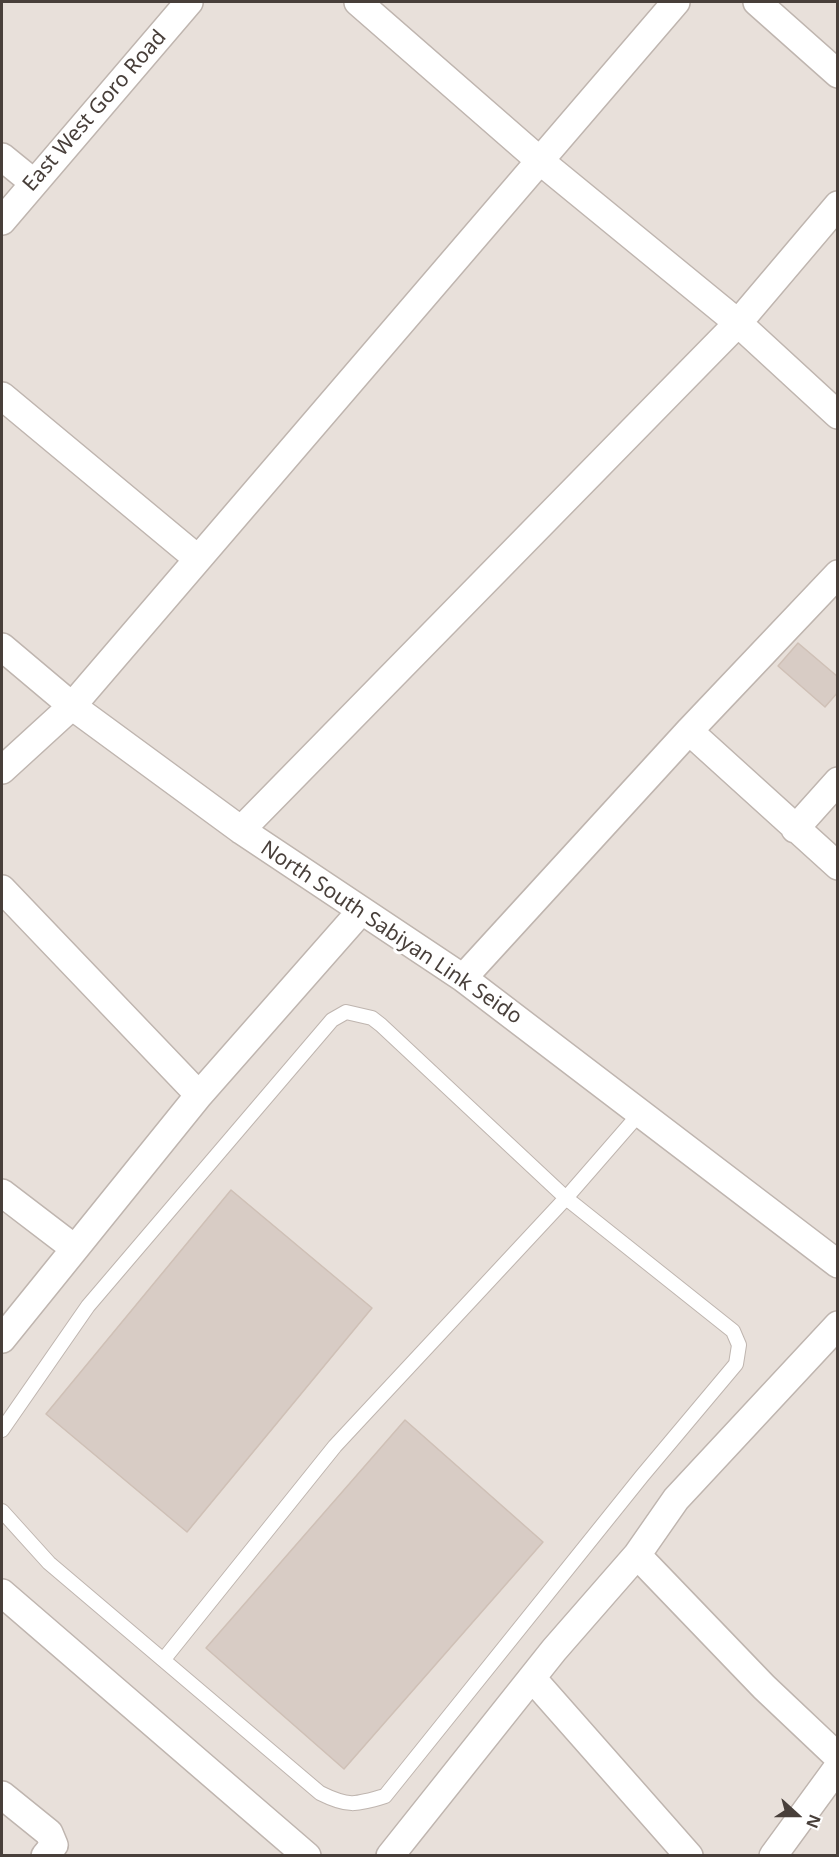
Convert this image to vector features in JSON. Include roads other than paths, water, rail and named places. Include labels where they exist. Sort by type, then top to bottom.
[{"type":"street","name":"East West Goro Road","points":[[2,221],[189,2]]},
{"type":"street","points":[[358,2],[539,160],[738,323],[837,415]]},
{"type":"street","points":[[2,770],[72,706],[676,2]]},
{"type":"street","points":[[757,2],[837,74]]},
{"type":"street","points":[[2,157],[34,183]]},
{"type":"street","points":[[241,830],[738,323],[837,205]]},
{"type":"street","points":[[2,396],[198,559]]},
{"type":"street","points":[[463,978],[688,731],[837,574]]},
{"type":"street","name":"North South Sabiyan Link Seido","points":[[2,647],[72,706],[241,830],[463,978],[837,1264]]},
{"type":"street","points":[[688,731],[837,866]]},
{"type":"street","points":[[795,829],[837,781]]},
{"type":"street","points":[[2,889],[199,1095]]},
{"type":"street","points":[[2,1339],[199,1095],[361,911]]},
{"type":"street","points":[[2,1193],[74,1248]]},
{"type":"street","points":[[390,1856],[532,1678],[636,1555],[676,1499],[837,1325]]},
{"type":"street","points":[[636,1555],[764,1687],[837,1757]]},
{"type":"street","points":[[2,1593],[307,1856]]},
{"type":"street","points":[[532,1678],[689,1856]]},
{"type":"street","points":[[773,1856],[837,1767]]},
{"type":"street","points":[[2,1796],[49,1833],[54,1845],[45,1856]]},
{"type":"lane","points":[[2,1430],[88,1306],[332,1020],[346,1012],[372,1018],[381,1025],[566,1198],[733,1330],[739,1345],[736,1364],[642,1476],[385,1797],[360,1804],[344,1804],[320,1792],[49,1563],[2,1511]]},
{"type":"lane","points":[[164,1659],[335,1446],[566,1198],[640,1113]]}]
